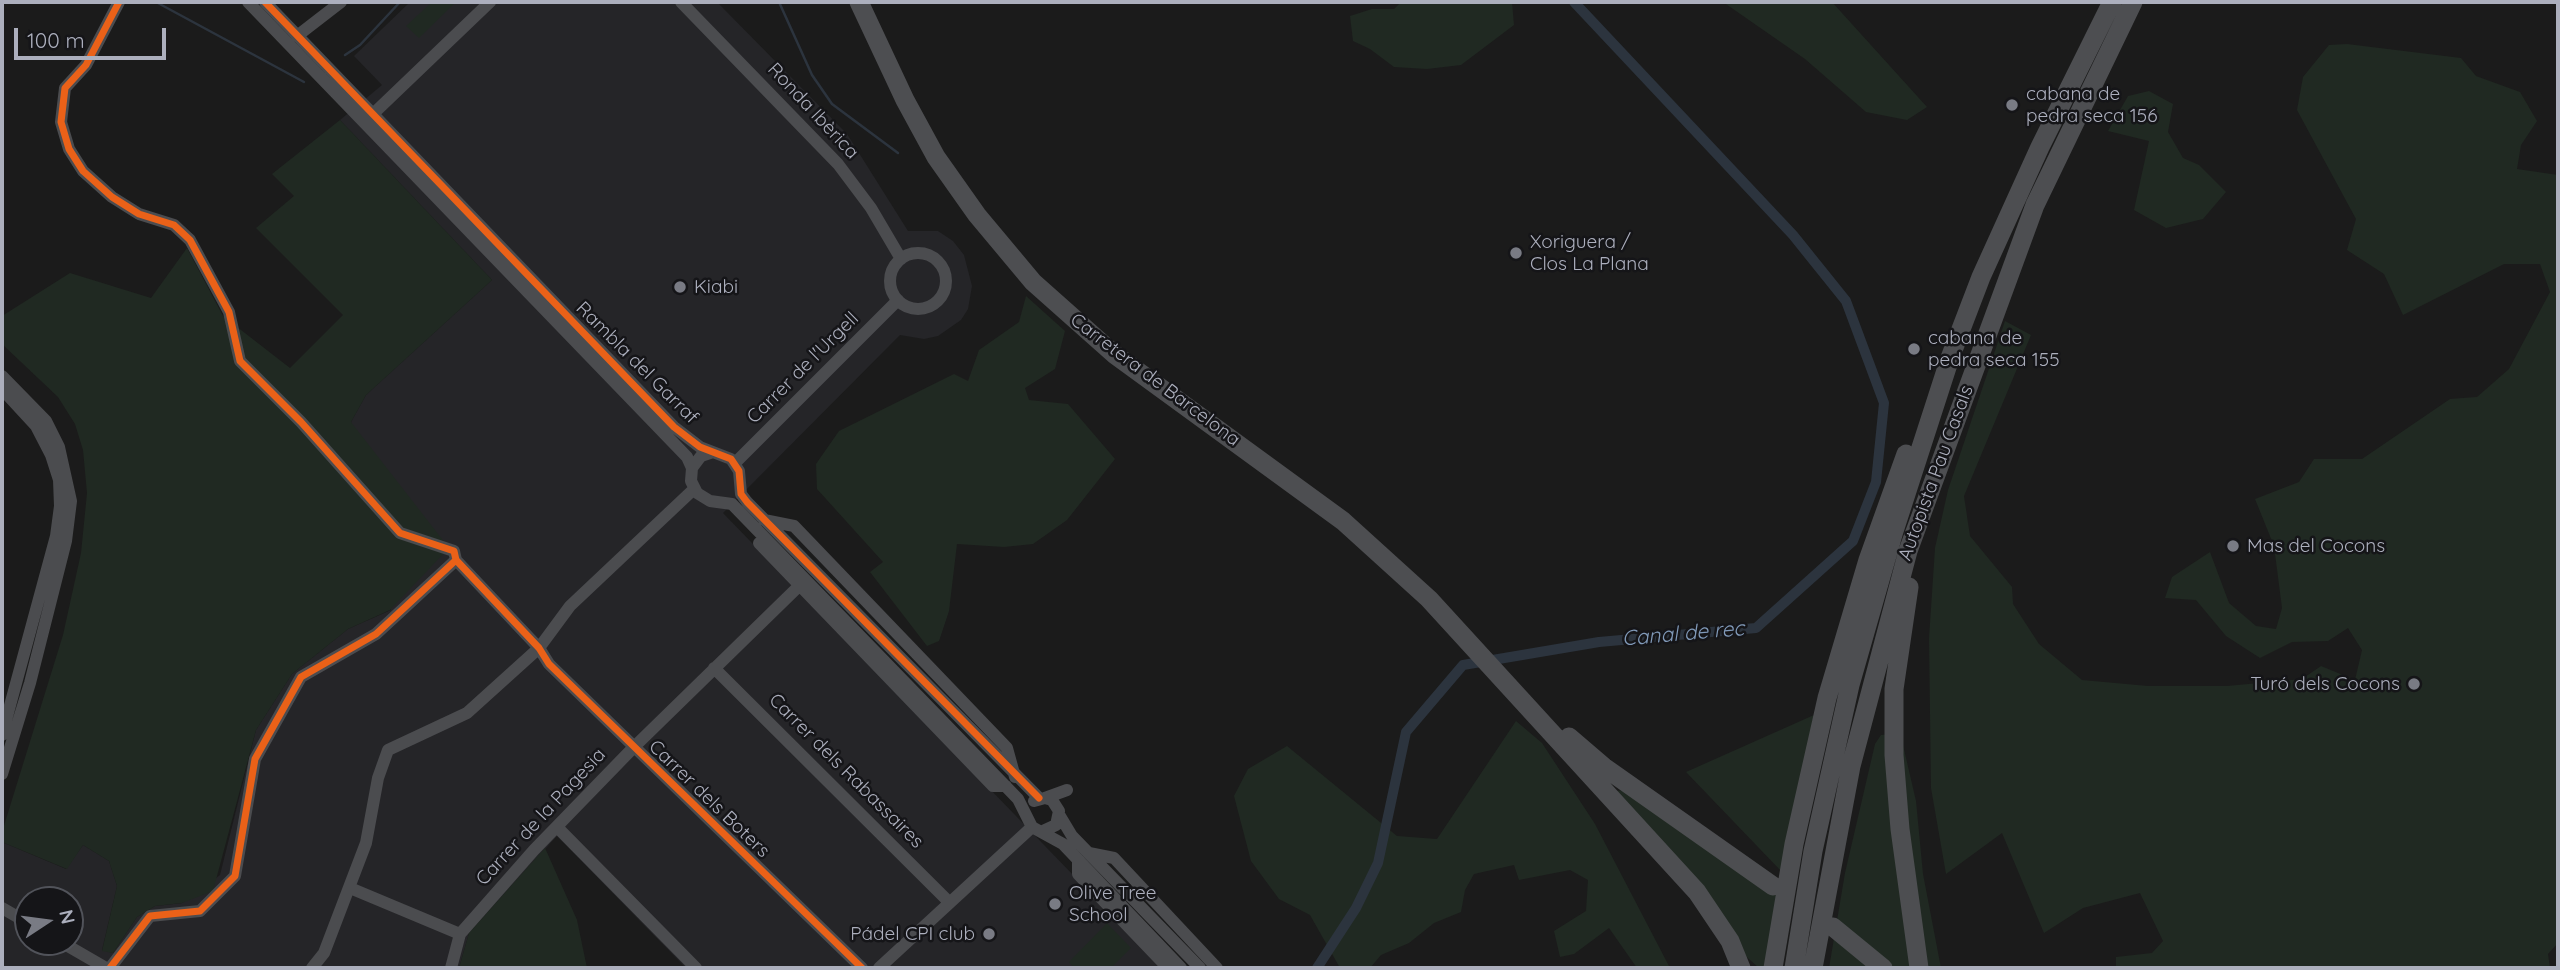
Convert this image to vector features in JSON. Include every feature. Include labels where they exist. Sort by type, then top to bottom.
[{"type":"highway","name":"Carretera de Barcelona","points":[[859,2],[905,100],[936,157],[976,215],[1033,282],[1114,354],[1302,489],[1352,529],[1429,598],[1522,699]]},
{"type":"highway","name":"Autopista Pau Casals","points":[[1794,968],[1813,851],[1850,685],[1894,531],[1950,358],[1981,277],[2040,147],[2112,2]]},
{"type":"highway","name":"Autopista Pau Casals","points":[[1813,968],[1833,855],[1869,689],[1908,551],[2035,205],[2133,2]]},
{"type":"highway","points":[[1773,968],[1796,832],[1840,649],[1888,502],[1932,388],[1950,358]]},
{"type":"highway","points":[[1919,968],[1896,791],[1894,689],[1905,606],[1938,481],[1941,456]]},
{"type":"highway","points":[[1522,699],[1604,767],[1773,886]]},
{"type":"highway","points":[[1522,699],[1697,892],[1730,941],[1741,968]]},
{"type":"highway","points":[[1833,927],[1883,968]]},
{"type":"street","name":"Carrer dels Boters","points":[[119,2],[86,65],[65,88],[61,122],[69,149],[83,171],[112,197],[139,214],[174,225],[190,240],[229,312],[240,361],[301,422],[400,533],[454,551],[456,560],[539,648],[549,664],[862,968]]},
{"type":"street","name":"Rambla del Garraf","points":[[248,2],[327,75],[687,457],[692,468]]},
{"type":"street","name":"Rambla del Garraf","points":[[265,2],[297,36],[317,65]]},
{"type":"street","points":[[297,36],[341,2]]},
{"type":"street","points":[[373,114],[490,2]]},
{"type":"street","name":"Ronda Ibèrica","points":[[681,2],[838,164],[871,208],[901,259]]},
{"type":"street","name":"Rambla del Garraf","points":[[327,75],[373,114],[674,427],[700,447],[723,454],[735,463]]},
{"type":"street","points":[[918,253],[927,254],[942,266],[947,283],[944,292],[932,306],[914,309],[898,300],[893,292],[891,274],[901,259],[918,253]]},
{"type":"street","name":"Carrer de l'Urgell","points":[[735,463],[898,300]]},
{"type":"street","points":[[2,376],[46,421],[59,447],[71,501],[66,541],[2,774]]},
{"type":"street","points":[[2,389],[36,426],[51,455],[59,480],[60,506],[56,536],[2,735]]},
{"type":"street","points":[[713,452],[701,456],[692,468],[694,489],[705,499],[732,504],[762,526],[1010,781],[1042,798]]},
{"type":"street","points":[[735,463],[741,494],[762,526],[759,543],[798,587],[993,786],[1010,781]]},
{"type":"street","points":[[721,500],[732,494],[739,480]]},
{"type":"street","points":[[312,968],[324,953],[350,888],[366,842],[378,778],[388,750],[467,713],[539,648],[570,606],[694,489]]},
{"type":"street","points":[[762,526],[794,526],[1007,748],[1010,781],[1034,824],[1063,844],[1181,968]]},
{"type":"street","points":[[84,955],[108,968],[150,916],[200,911],[235,876],[256,759],[300,677],[376,634],[456,560]]},
{"type":"street","name":"Carrer de la Pagesia","points":[[451,968],[460,934],[557,827],[633,748],[798,587]]},
{"type":"street","name":"Carrer dels Rabassaires","points":[[714,668],[949,902]]},
{"type":"street","points":[[1067,790],[1052,829],[1034,824],[1029,806],[1042,798],[1067,790]]},
{"type":"street","points":[[1059,813],[1072,836],[1200,968]]},
{"type":"street","points":[[879,968],[1034,824]]},
{"type":"street","points":[[557,827],[696,968]]},
{"type":"street","points":[[1089,853],[1114,858],[1217,968]]},
{"type":"street","points":[[1078,862],[1078,874],[1168,968]]},
{"type":"street","points":[[350,888],[460,934]]},
{"type":"shaded area","points":[[410,2],[717,2],[847,134],[908,231],[938,231],[953,241],[964,255],[972,286],[968,309],[961,320],[938,336],[924,339],[900,335],[723,513],[1163,968],[686,968],[557,836],[469,933],[459,968],[2,968],[2,842],[66,869],[83,845],[109,861],[117,886],[102,950],[113,953],[137,917],[155,906],[182,903],[220,875],[256,730],[292,674],[348,629],[391,610],[351,422],[366,395],[492,280],[340,120],[382,85],[354,56]]},
{"type":"shaded area","points":[[432,2],[456,2],[419,38],[406,26]]},
{"type":"shaded area","points":[[1401,2],[1512,2],[1514,25],[1461,65],[1427,69],[1394,67],[1370,49],[1353,41],[1350,16],[1372,9],[1394,9]]},
{"type":"shaded area","points":[[1723,2],[1832,2],[1927,107],[1907,120],[1866,112],[1805,59]]},
{"type":"shaded area","points":[[2347,44],[2461,58],[2476,76],[2520,92],[2537,121],[2521,145],[2517,169],[2558,175],[2558,943],[2548,954],[2550,968],[2116,968],[2116,957],[2152,953],[2163,941],[2140,893],[2083,908],[2044,933],[2002,833],[1946,874],[1931,788],[1929,638],[1935,548],[1948,490],[2005,321],[2031,335],[1964,496],[1970,536],[2012,587],[2013,604],[2039,644],[2082,680],[2148,686],[2227,686],[2302,679],[2321,666],[2355,680],[2362,650],[2348,628],[2328,641],[2292,642],[2260,658],[2226,636],[2196,600],[2165,598],[2172,577],[2210,552],[2229,603],[2256,626],[2276,629],[2282,608],[2274,546],[2255,499],[2299,482],[2314,459],[2362,459],[2450,399],[2477,397],[2509,369],[2550,292],[2540,264],[2504,264],[2403,315],[2384,274],[2347,250],[2356,219],[2297,110],[2303,77],[2329,45]]},
{"type":"shaded area","points":[[2149,91],[2173,104],[2168,132],[2183,158],[2199,165],[2226,192],[2203,219],[2166,228],[2134,210],[2149,141],[2108,131],[2128,96]]},
{"type":"shaded area","points":[[340,120],[492,280],[366,395],[351,422],[449,548],[390,610],[348,629],[292,674],[256,730],[213,891],[182,903],[155,906],[137,917],[113,953],[102,951],[117,886],[109,861],[83,845],[67,869],[2,842],[2,832],[63,635],[81,553],[87,493],[83,450],[75,424],[58,397],[2,344],[2,316],[70,273],[151,298],[187,248],[223,316],[290,368],[343,315],[256,228],[294,196],[272,174]]},
{"type":"shaded area","points":[[1026,296],[1065,331],[1055,369],[1025,388],[1029,400],[1068,404],[1115,459],[1067,520],[1033,544],[1004,547],[957,544],[949,611],[939,641],[927,646],[870,572],[883,562],[817,489],[816,464],[839,431],[954,374],[968,381],[979,350],[1019,322]]},
{"type":"shaded area","points":[[1814,715],[1781,871],[1686,772]]},
{"type":"shaded area","points":[[1516,721],[1542,743],[1595,824],[1670,968],[1637,968],[1609,928],[1574,954],[1560,957],[1554,931],[1586,911],[1588,880],[1570,870],[1519,880],[1514,865],[1474,874],[1465,890],[1461,912],[1434,923],[1409,943],[1381,955],[1370,968],[1340,968],[1310,915],[1279,899],[1251,861],[1234,796],[1248,769],[1287,746],[1397,836],[1437,839]]},
{"type":"shaded area","points":[[1891,734],[1903,745],[1916,801],[1923,874],[1941,968],[1829,968],[1845,873],[1875,744],[1881,735]]},
{"type":"shaded area","points":[[1625,790],[1671,825],[1777,896],[1765,968],[1759,968],[1740,951],[1616,791]]},
{"type":"shaded area","points":[[545,848],[577,920],[587,968],[459,968],[469,933]]},
{"type":"shaded area","points":[[1107,923],[1131,948],[1111,968],[1074,968],[1069,962]]},
{"type":"waterway","points":[[156,2],[304,82]]},
{"type":"waterway","points":[[345,55],[360,45],[400,2]]},
{"type":"waterway","points":[[779,2],[812,75],[832,104],[898,153]]},
{"type":"waterway","name":"Canal de rec","points":[[1317,968],[1356,908],[1378,863],[1406,732],[1463,665],[1599,642],[1756,628],[1853,541],[1876,482],[1884,403],[1846,301],[1793,235],[1574,2]]},
{"type":"cycle path","points":[[119,2],[86,65],[65,88],[61,122],[69,149],[83,171],[112,197],[139,214],[174,225],[190,240],[229,312],[240,361],[301,422],[400,533],[454,551],[456,560],[539,648],[549,664],[862,968]]},
{"type":"cycle path","points":[[265,2],[674,427],[700,447],[731,459],[739,471],[741,494],[747,502],[1039,798]]},
{"type":"cycle path","points":[[110,968],[150,916],[200,911],[235,876],[255,759],[301,677],[376,634],[456,560]]},
{"type":"place","name":"cabana de pedra seca 156","points":[[2012,105]]},
{"type":"place","name":"Xoriguera / Clos La Plana","points":[[1516,253]]},
{"type":"place","name":"Kiabi","points":[[680,287]]},
{"type":"place","name":"cabana de pedra seca 155","points":[[1914,349]]},
{"type":"place","name":"Mas del Cocons","points":[[2233,546]]},
{"type":"place","name":"Turó dels Cocons","points":[[2414,684]]},
{"type":"place","name":"Olive Tree School","points":[[1055,904]]},
{"type":"place","name":"Pádel CPI club","points":[[989,934]]}]
